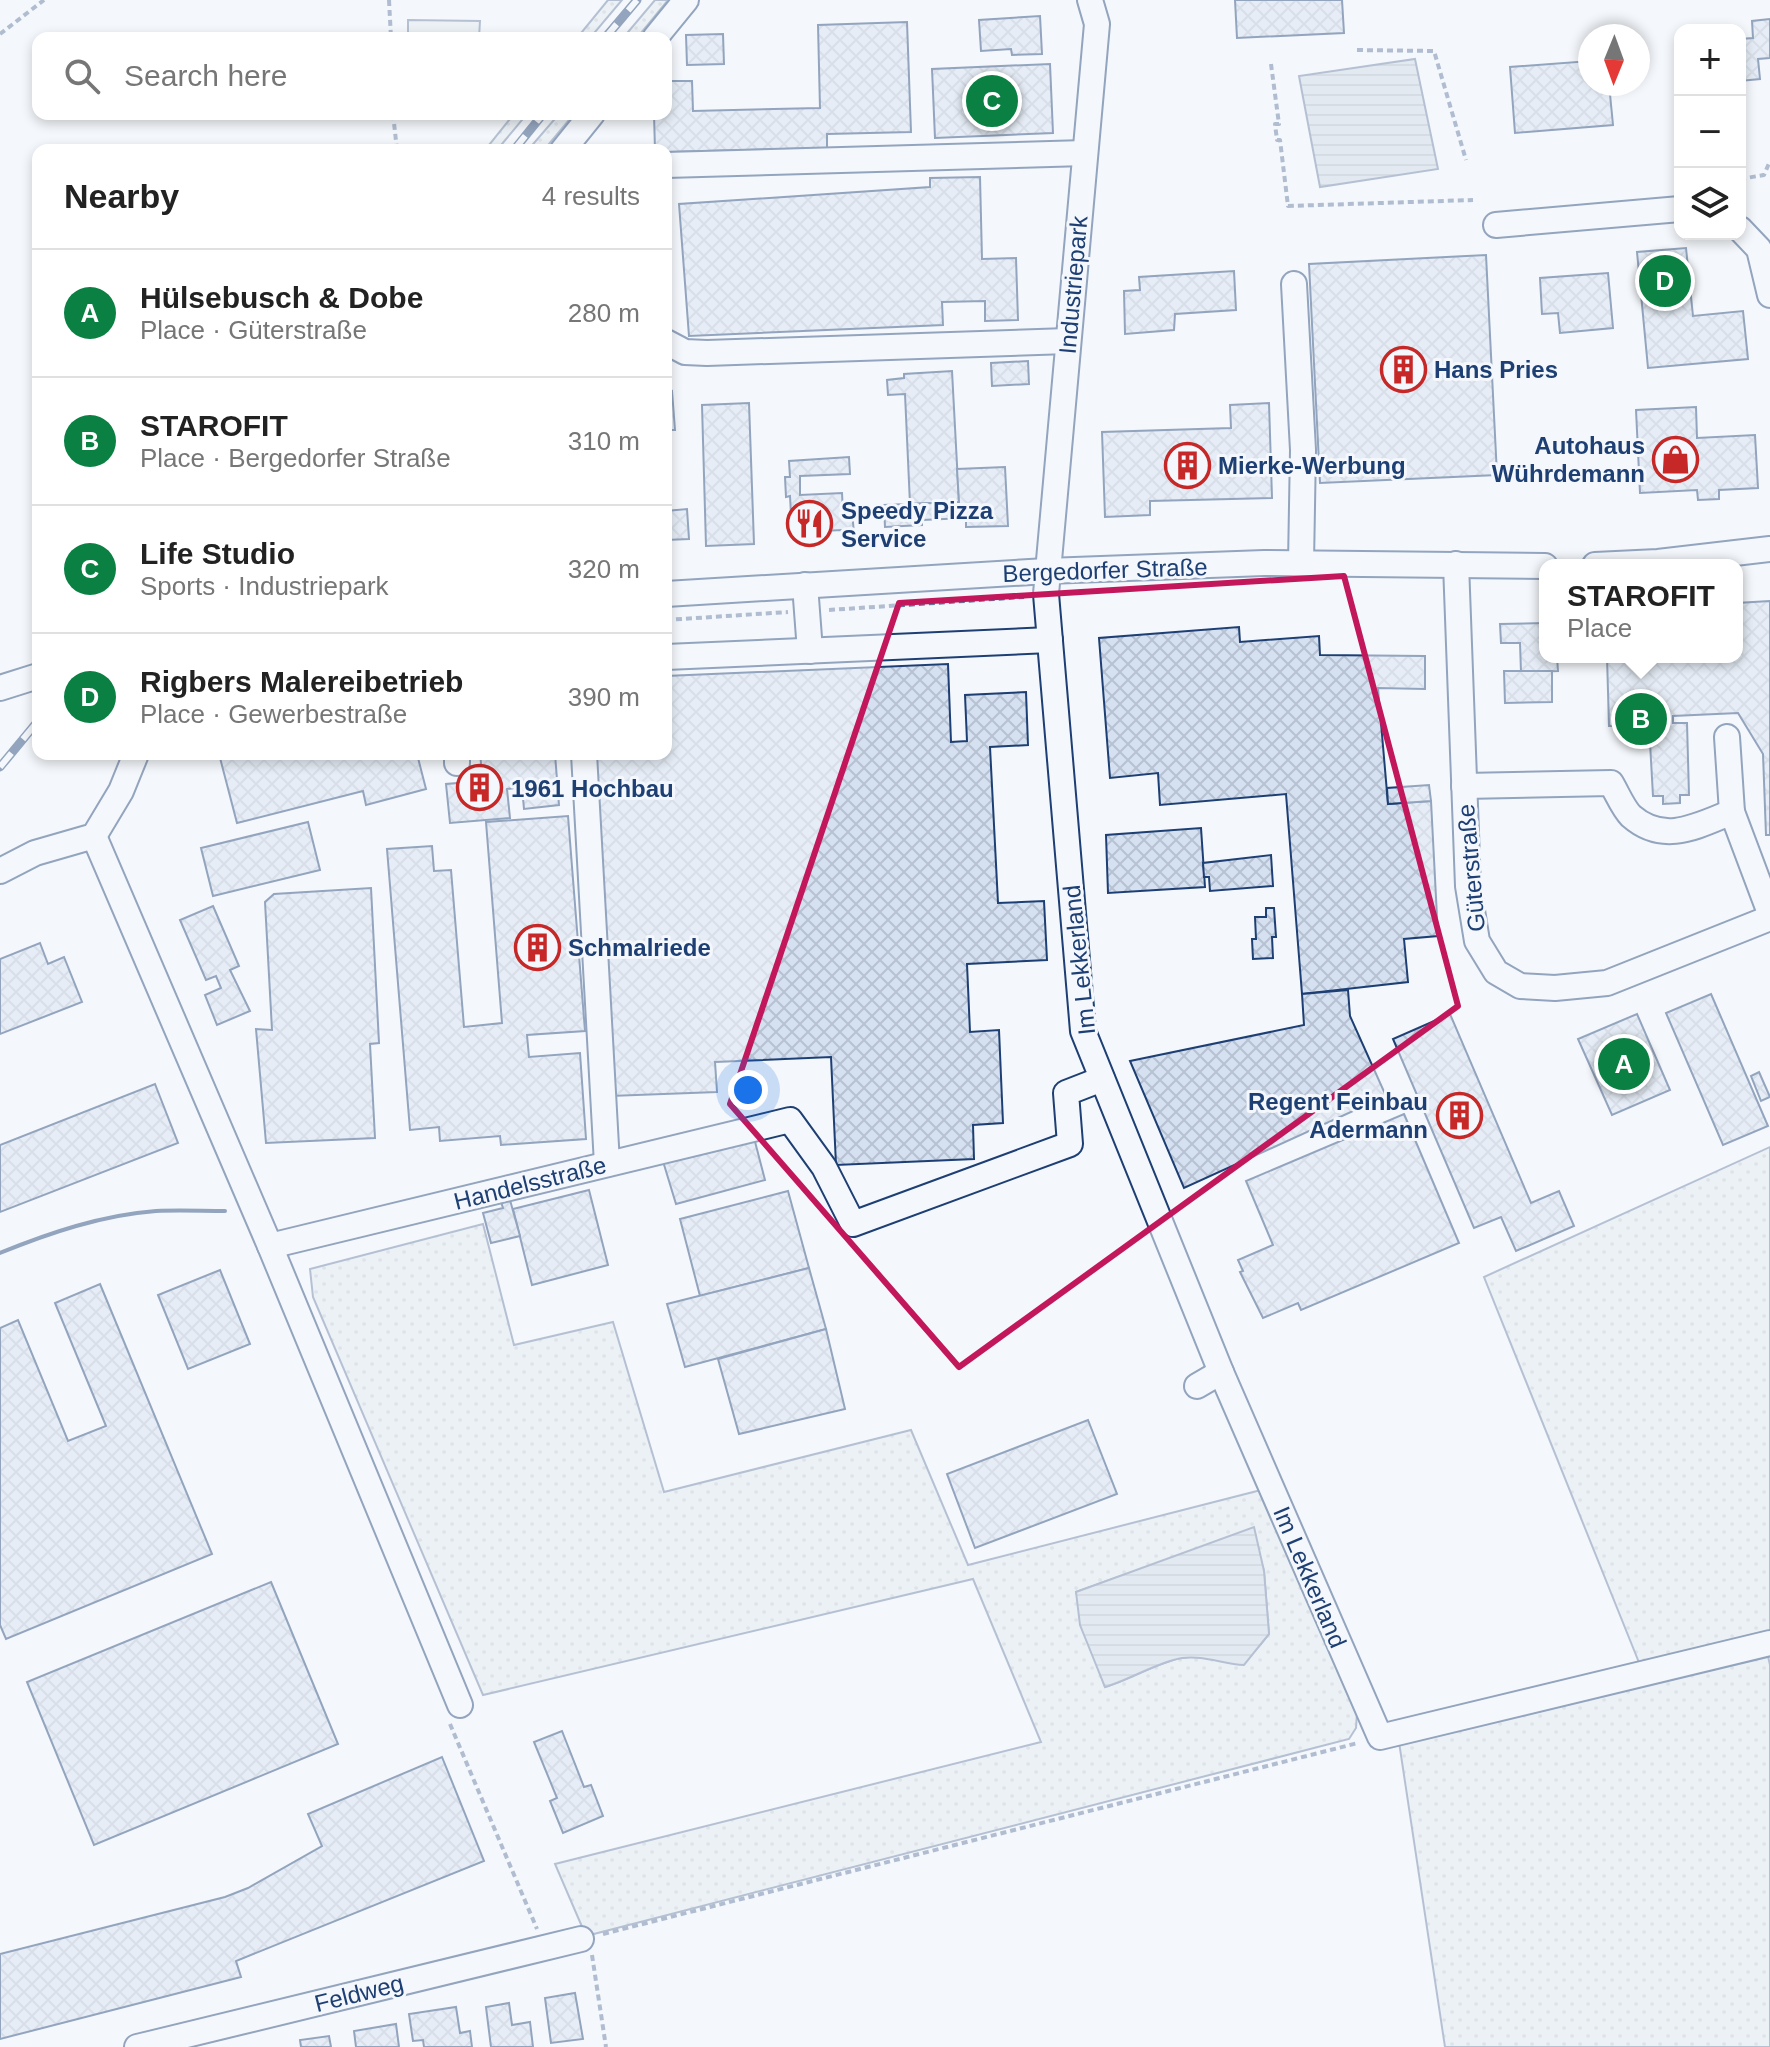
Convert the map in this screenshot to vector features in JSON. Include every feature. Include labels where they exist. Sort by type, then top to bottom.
[{"type":"street","name":"Industriepark","points":[[1047,582],[1097,24],[1090,0]]},
{"type":"street","points":[[660,32],[688,2]]},
{"type":"street","points":[[568,144],[587,120]]},
{"type":"street","points":[[672,165],[1085,153]]},
{"type":"street","points":[[1496,225],[1674,210]]},
{"type":"street","points":[[1746,235],[1759,249],[1766,264],[1770,295]]},
{"type":"street","points":[[1294,284],[1303,450],[1301,563]]},
{"type":"street","points":[[672,345],[685,352],[707,353],[1068,341]]},
{"type":"street","points":[[1684,559],[1770,549]]},
{"type":"street","name":"Bergedorfer Straße","points":[[672,594],[805,585],[1047,582],[1301,563],[1539,566]]},
{"type":"street","name":"Güterstraße","points":[[1456,564],[1468,886],[1477,941],[1496,972],[1520,986],[1555,988],[1607,983],[1770,915]]},
{"type":"street","name":"Im Lekkerland","points":[[1047,582],[1083,1031],[1221,1372],[1380,1737]]},
{"type":"street","points":[[805,585],[810,651]]},
{"type":"street","points":[[672,657],[1050,640]]},
{"type":"street","points":[[0,688],[32,678]]},
{"type":"street","points":[[1727,737],[1732,812],[1770,915]]},
{"type":"street","points":[[0,871],[35,853],[94,836],[121,791],[134,760]]},
{"type":"street","points":[[584,760],[607,1164]]},
{"type":"street","points":[[1464,786],[1611,783],[1629,815],[1652,830],[1675,834],[1732,812]]},
{"type":"street","points":[[94,836],[270,1246],[460,1705]]},
{"type":"street","name":"Handelsstraße","points":[[270,1246],[790,1120],[824,1167],[853,1224],[1070,1144],[1066,1093],[1102,1079]]},
{"type":"street","points":[[1197,1386],[1221,1372]]},
{"type":"street","points":[[1380,1737],[1770,1643]]},
{"type":"street","name":"Feldweg","points":[[137,2047],[585,1938]]},
{"type":"path","points":[[0,34],[44,0]]},
{"type":"path","points":[[389,0],[391,32]]},
{"type":"path","points":[[1357,50],[1434,51],[1466,160]]},
{"type":"path","points":[[1271,64],[1279,124],[1275,124],[1277,140],[1280,140],[1288,206],[1473,200]]},
{"type":"path","points":[[394,120],[396,144]]},
{"type":"path","points":[[1746,178],[1764,175],[1770,161]]},
{"type":"path","points":[[672,620],[1015,598],[1047,582]]},
{"type":"path","points":[[460,1705],[445,1710],[545,1948]]},
{"type":"path","points":[[606,2047],[585,1938],[1380,1737]]},
{"type":"highlighted area","points":[[1344,576],[1458,1006],[959,1367],[730,1104],[899,603]]},
{"type":"shaded area","points":[[608,0],[622,0],[595,32],[582,32]]},
{"type":"shaded area","points":[[655,0],[668,0],[642,32],[628,32]]},
{"type":"shaded area","points":[[408,20],[480,21],[479,32],[408,32]]},
{"type":"shaded area","points":[[1415,59],[1438,169],[1320,187],[1299,76]]},
{"type":"shaded area","points":[[509,120],[522,120],[502,144],[490,144]]},
{"type":"shaded area","points":[[554,120],[569,120],[549,144],[533,144]]},
{"type":"shaded area","points":[[1770,1147],[1770,1632],[1763,1634],[1770,1665],[1770,2047],[1445,2047],[1399,1742],[1640,1665],[1484,1277]]},
{"type":"shaded area","points":[[483,1224],[514,1345],[613,1322],[664,1492],[911,1430],[968,1565],[1265,1489],[1357,1713],[1356,1728],[1349,1739],[586,1936],[555,1864],[1041,1742],[973,1579],[483,1695],[313,1297],[310,1269]],"holes":[[[1256,1544],[1264,1571],[1269,1634],[1245,1659],[1228,1662],[1210,1658],[1182,1658],[1105,1687],[1076,1592],[1121,1576]]]},
{"type":"shaded area","points":[[1254,1527],[1264,1571],[1269,1634],[1244,1665],[1182,1658],[1105,1687],[1080,1625],[1076,1592]]},
{"type":"building","points":[[1235,0],[1342,0],[1344,33],[1237,38]]},
{"type":"building","points":[[1040,16],[1042,54],[1012,55],[1011,49],[981,51],[979,20]]},
{"type":"building","points":[[1770,19],[1770,58],[1758,59],[1760,79],[1746,80],[1746,39],[1753,38],[1752,21]]},
{"type":"building","points":[[907,22],[911,132],[827,134],[827,148],[672,152],[672,144],[655,144],[654,120],[672,120],[672,81],[692,81],[693,111],[820,108],[818,25]]},
{"type":"building","points":[[723,34],[724,64],[687,65],[686,35]]},
{"type":"building","points":[[1578,62],[1578,96],[1610,96],[1613,125],[1515,133],[1510,67]]},
{"type":"building","points":[[1050,64],[1053,133],[935,138],[932,69]]},
{"type":"building","points":[[980,177],[982,259],[1016,258],[1018,320],[985,321],[985,301],[942,302],[943,325],[689,336],[679,204],[930,187],[930,178]]},
{"type":"building","points":[[1686,248],[1693,316],[1743,311],[1748,359],[1648,368],[1637,252]]},
{"type":"building","name":"Hans Pries","points":[[1486,255],[1497,475],[1320,483],[1309,264]]},
{"type":"building","points":[[1234,271],[1236,310],[1175,314],[1174,330],[1125,334],[1124,291],[1140,290],[1139,277]]},
{"type":"building","points":[[1608,273],[1613,328],[1560,333],[1558,313],[1542,314],[1540,278]]},
{"type":"building","points":[[1028,361],[1029,384],[992,386],[991,363]]},
{"type":"building","points":[[952,371],[959,502],[910,504],[905,394],[888,395],[887,380],[904,378],[904,374]]},
{"type":"building","points":[[672,391],[675,430],[672,430]]},
{"type":"building","points":[[749,403],[754,544],[706,546],[702,405]]},
{"type":"building","name":"Mierke-Werbung","points":[[1269,403],[1272,498],[1150,501],[1150,515],[1105,517],[1102,432],[1231,428],[1230,405]]},
{"type":"building","points":[[1696,407],[1697,438],[1755,435],[1758,488],[1719,490],[1719,499],[1698,500],[1697,490],[1640,493],[1636,410]]},
{"type":"building","points":[[849,457],[850,474],[800,476],[800,495],[842,493],[843,512],[852,511],[854,534],[841,535],[841,530],[792,533],[790,496],[786,497],[785,477],[790,477],[789,461]]},
{"type":"building","points":[[1005,467],[1008,526],[966,527],[966,518],[922,520],[922,525],[885,527],[884,505],[959,502],[957,469]]},
{"type":"building","points":[[687,509],[689,539],[672,540],[672,510]]},
{"type":"building","points":[[1770,601],[1770,835],[1766,835],[1763,754],[1738,713],[1673,716],[1673,723],[1687,723],[1689,795],[1680,795],[1680,803],[1663,804],[1663,796],[1653,796],[1649,725],[1609,726],[1607,663],[1743,663],[1743,603]]},
{"type":"building","points":[[1539,623],[1539,663],[1557,663],[1558,671],[1521,672],[1520,643],[1501,643],[1500,624]]},
{"type":"building","points":[[1239,627],[1240,642],[1319,636],[1320,655],[1425,656],[1425,689],[1378,688],[1388,804],[1431,801],[1438,936],[1404,939],[1408,982],[1302,994],[1286,794],[1160,805],[1158,773],[1110,778],[1099,638]]},
{"type":"building","points":[[948,664],[951,742],[967,741],[965,695],[1026,692],[1028,745],[990,747],[998,903],[1044,901],[1047,960],[967,964],[970,1032],[999,1030],[1003,1123],[973,1125],[974,1159],[836,1165],[831,1057],[715,1062],[717,1092],[610,1096],[595,760],[672,760],[672,676]]},
{"type":"building","points":[[1504,671],[1552,671],[1552,702],[1505,703]]},
{"type":"building","points":[[221,760],[419,760],[426,789],[366,805],[363,791],[237,823]]},
{"type":"building","name":"1961 Hochbau","points":[[481,760],[555,760],[559,805],[524,809],[522,787],[507,789],[510,818],[450,823],[446,784],[483,781]]},
{"type":"building","points":[[1429,785],[1431,801],[1388,804],[1387,788]]},
{"type":"building","name":"Schmalriede","points":[[568,816],[585,1031],[527,1035],[529,1057],[580,1053],[586,1139],[501,1145],[500,1136],[440,1141],[439,1127],[410,1130],[387,849],[432,846],[434,871],[451,870],[464,1027],[502,1023],[486,822]]},
{"type":"building","points":[[308,822],[320,870],[213,896],[201,848]]},
{"type":"building","points":[[1201,828],[1205,887],[1108,893],[1106,835]]},
{"type":"building","points":[[1271,855],[1273,886],[1210,891],[1209,877],[1204,877],[1203,863]]},
{"type":"building","points":[[371,888],[379,1043],[370,1044],[375,1138],[266,1143],[256,1029],[272,1030],[265,902],[274,894]]},
{"type":"building","points":[[213,906],[239,966],[230,970],[250,1011],[217,1025],[205,995],[221,988],[216,976],[206,980],[180,920]]},
{"type":"building","points":[[1266,908],[1274,908],[1276,937],[1272,937],[1273,958],[1253,959],[1255,917],[1266,917]]},
{"type":"building","points":[[40,943],[48,964],[64,957],[82,1002],[0,1034],[0,959]]},
{"type":"building","points":[[1348,990],[1350,1016],[1386,1096],[1184,1188],[1130,1061],[1304,1025],[1302,994]]},
{"type":"building","points":[[1711,994],[1768,1126],[1723,1145],[1666,1013]]},
{"type":"building","name":"Regent Feinbau Adermann","points":[[1450,1014],[1531,1203],[1559,1191],[1574,1226],[1516,1251],[1501,1217],[1474,1228],[1393,1039]]},
{"type":"building","points":[[1637,1014],[1670,1090],[1612,1115],[1578,1039]]},
{"type":"building","points":[[1759,1072],[1770,1097],[1761,1101],[1751,1076]]},
{"type":"building","points":[[155,1084],[178,1143],[0,1212],[0,1145]]},
{"type":"building","points":[[1404,1114],[1459,1243],[1301,1310],[1298,1303],[1263,1318],[1240,1272],[1243,1271],[1238,1260],[1273,1245],[1246,1181]]},
{"type":"building","points":[[753,1134],[765,1180],[676,1204],[662,1158]]},
{"type":"building","points":[[589,1190],[608,1265],[532,1285],[513,1209]]},
{"type":"building","points":[[788,1191],[809,1268],[700,1296],[680,1219]]},
{"type":"building","points":[[510,1200],[520,1236],[491,1243],[483,1213],[503,1208],[501,1202]]},
{"type":"building","points":[[809,1268],[826,1329],[685,1367],[667,1304]]},
{"type":"building","points":[[220,1270],[250,1344],[188,1369],[158,1295]]},
{"type":"building","points":[[100,1284],[212,1554],[6,1639],[0,1625],[0,1328],[18,1320],[68,1441],[106,1426],[55,1303]]},
{"type":"building","points":[[826,1329],[845,1409],[739,1434],[718,1359]]},
{"type":"building","points":[[1088,1420],[1117,1494],[975,1548],[947,1474]]},
{"type":"building","points":[[271,1582],[338,1744],[94,1845],[27,1682]]},
{"type":"building","points":[[562,1731],[584,1787],[591,1785],[603,1816],[563,1833],[550,1801],[557,1798],[534,1742]]},
{"type":"building","points":[[442,1757],[484,1861],[236,1961],[241,1977],[0,2039],[0,1954],[225,1897],[248,1888],[322,1846],[308,1814]]},
{"type":"building","points":[[575,1993],[583,2039],[551,2043],[545,1998]]},
{"type":"building","points":[[509,2003],[512,2025],[530,2022],[533,2047],[491,2047],[486,2007]]},
{"type":"building","points":[[456,2007],[460,2033],[470,2031],[472,2047],[424,2047],[423,2040],[413,2041],[409,2014]]},
{"type":"building","points":[[396,2024],[399,2047],[356,2047],[354,2031]]},
{"type":"building","points":[[329,2036],[331,2047],[301,2047],[300,2040]]},
{"type":"railway","points":[[610,32],[637,0]]},
{"type":"railway","points":[[519,144],[538,120]]},
{"type":"railway","points":[[0,767],[32,728]]},
{"type":"wall","points":[[0,1253],[57,1232],[116,1216],[156,1211],[225,1211]]},
{"type":"place","name":"Life Studio","points":[[992,101]]},
{"type":"place","name":"Rigbers Malereibetrieb","points":[[1665,281]]},
{"type":"place","name":"Hans Pries","points":[[1403,369]]},
{"type":"place","name":"Autohaus Wührdemann","points":[[1676,459]]},
{"type":"place","name":"Mierke-Werbung","points":[[1187,465]]},
{"type":"place","name":"Speedy Pizza Service","points":[[810,524]]},
{"type":"place","name":"STAROFIT","points":[[1641,719]]},
{"type":"place","name":"1961 Hochbau","points":[[480,788]]},
{"type":"place","name":"Schmalriede","points":[[537,947]]},
{"type":"place","name":"Hülsebusch & Dobe","points":[[1624,1064]]},
{"type":"place","name":"Regent Feinbau Adermann","points":[[1459,1115]]}]
